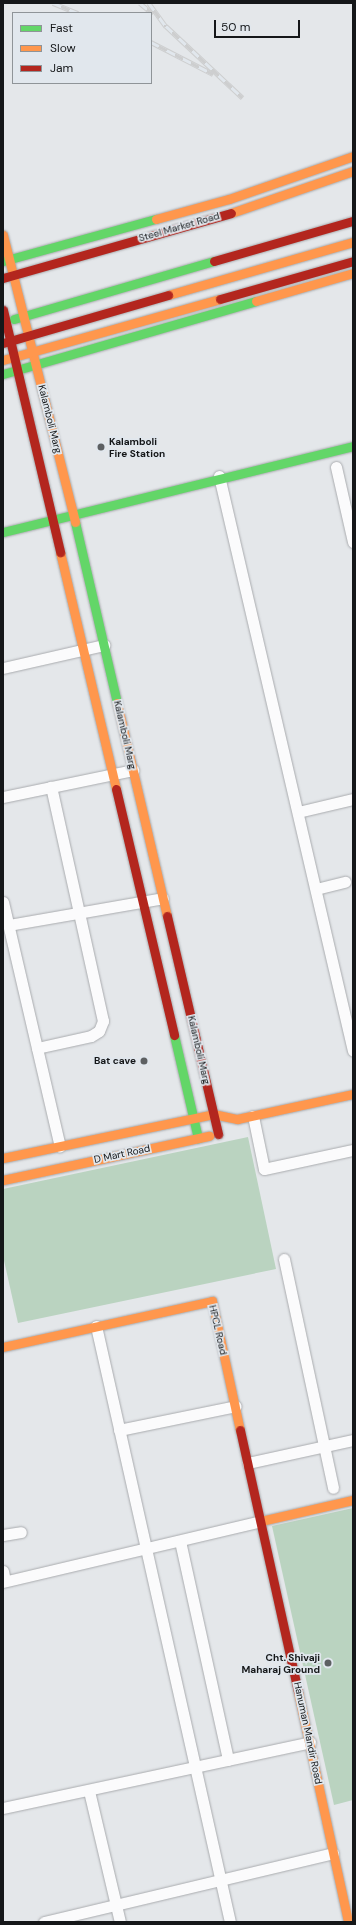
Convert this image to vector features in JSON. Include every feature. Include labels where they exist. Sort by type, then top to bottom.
[{"type":"main road","name":"Steel Market Road","points":[[6,260],[229,198],[353,156]]},
{"type":"main road","name":"Steel Market Road","points":[[3,278],[234,212],[353,171]]},
{"type":"main road","points":[[4,322],[353,222]]},
{"type":"main road","name":"Kalamboli Marg","points":[[3,235],[6,260],[14,274],[73,514],[218,1134]]},
{"type":"main road","points":[[7,342],[353,242]]},
{"type":"main road","points":[[3,360],[353,261]]},
{"type":"main road","points":[[3,374],[353,273]]},
{"type":"main road","name":"Kalamboli Marg","points":[[3,310],[7,342],[14,357],[53,519],[198,1138]]},
{"type":"main road","points":[[3,532],[219,476],[353,446]]},
{"type":"main road","name":"D Mart Road","points":[[3,1158],[213,1114],[237,1119],[353,1094]]},
{"type":"main road","name":"D Mart Road","points":[[3,1180],[218,1134],[237,1119]]},
{"type":"main road","name":"HPCL Road","points":[[3,1347],[212,1301],[261,1521]]},
{"type":"main road","points":[[261,1521],[353,1500]]},
{"type":"main road","name":"Hanuman Mandir Road","points":[[261,1521],[348,1922]]},
{"type":"street","points":[[336,467],[353,542]]},
{"type":"street","points":[[219,476],[353,1051]]},
{"type":"street","points":[[3,668],[104,645]]},
{"type":"street","points":[[3,797],[133,770]]},
{"type":"street","points":[[38,1048],[91,1036],[99,1031],[103,1022],[80,912],[51,787]]},
{"type":"street","points":[[298,812],[353,799]]},
{"type":"street","points":[[316,889],[346,882]]},
{"type":"street","points":[[6,920],[80,912],[163,898]]},
{"type":"street","points":[[3,902],[60,1146]]},
{"type":"street","points":[[253,1116],[264,1169],[353,1150]]},
{"type":"street","points":[[284,1259],[333,1488]]},
{"type":"street","points":[[96,1326],[230,1922]]},
{"type":"street","points":[[119,1430],[236,1406]]},
{"type":"street","points":[[248,1463],[353,1440]]},
{"type":"street","points":[[4,1578],[146,1549],[261,1521]]},
{"type":"street","points":[[3,1535],[21,1532]]},
{"type":"street","points":[[180,1541],[228,1760]]},
{"type":"street","points":[[3,1808],[89,1791],[310,1742]]},
{"type":"street","points":[[89,1791],[120,1922]]},
{"type":"street","points":[[44,1922],[333,1853]]},
{"type":"green space","points":[[248,1137],[276,1269],[18,1323],[3,1256],[3,1189]]},
{"type":"green space","name":"Cht. Shivaji Maharaj Ground","points":[[353,1508],[353,1800],[334,1805],[272,1526]]},
{"type":"railway","points":[[53,3],[76,12]]},
{"type":"railway","points":[[140,3],[151,12]]},
{"type":"railway","points":[[149,3],[166,26],[243,98]]},
{"type":"railway","points":[[152,43],[213,74]]},
{"type":"traffic: fast","points":[[3,261],[156,219]]},
{"type":"traffic: fast","points":[[14,319],[214,261]]},
{"type":"traffic: fast","points":[[3,374],[256,301]]},
{"type":"traffic: fast","points":[[3,532],[353,446]]},
{"type":"traffic: fast","points":[[75,522],[117,703]]},
{"type":"traffic: fast","points":[[174,1035],[198,1138]]},
{"type":"traffic: slow","points":[[156,219],[229,199],[353,156]]},
{"type":"traffic: slow","points":[[231,213],[353,171]]},
{"type":"traffic: slow","points":[[3,235],[75,522]]},
{"type":"traffic: slow","points":[[168,295],[353,242]]},
{"type":"traffic: slow","points":[[256,301],[353,273]]},
{"type":"traffic: slow","points":[[3,360],[220,299]]},
{"type":"traffic: slow","points":[[60,552],[116,789]]},
{"type":"traffic: slow","points":[[117,703],[167,916]]},
{"type":"traffic: slow","points":[[3,1158],[213,1114],[237,1119],[353,1094]]},
{"type":"traffic: slow","points":[[3,1180],[209,1136]]},
{"type":"traffic: slow","points":[[3,1347],[212,1301],[240,1430]]},
{"type":"traffic: slow","points":[[261,1521],[353,1500]]},
{"type":"traffic: slow","points":[[298,1692],[348,1922]]},
{"type":"traffic: jam","points":[[3,278],[231,213]]},
{"type":"traffic: jam","points":[[214,261],[353,221]]},
{"type":"traffic: jam","points":[[220,299],[353,261]]},
{"type":"traffic: jam","points":[[3,343],[168,295]]},
{"type":"traffic: jam","points":[[3,310],[60,552]]},
{"type":"traffic: jam","points":[[116,789],[174,1035]]},
{"type":"traffic: jam","points":[[167,916],[218,1134]]},
{"type":"traffic: jam","points":[[240,1430],[298,1692]]},
{"type":"place","name":"Kalamboli Fire Station","points":[[101,447]]},
{"type":"place","name":"Bat cave","points":[[144,1061]]},
{"type":"place","name":"Cht. Shivaji Maharaj Ground","points":[[328,1663]]}]
